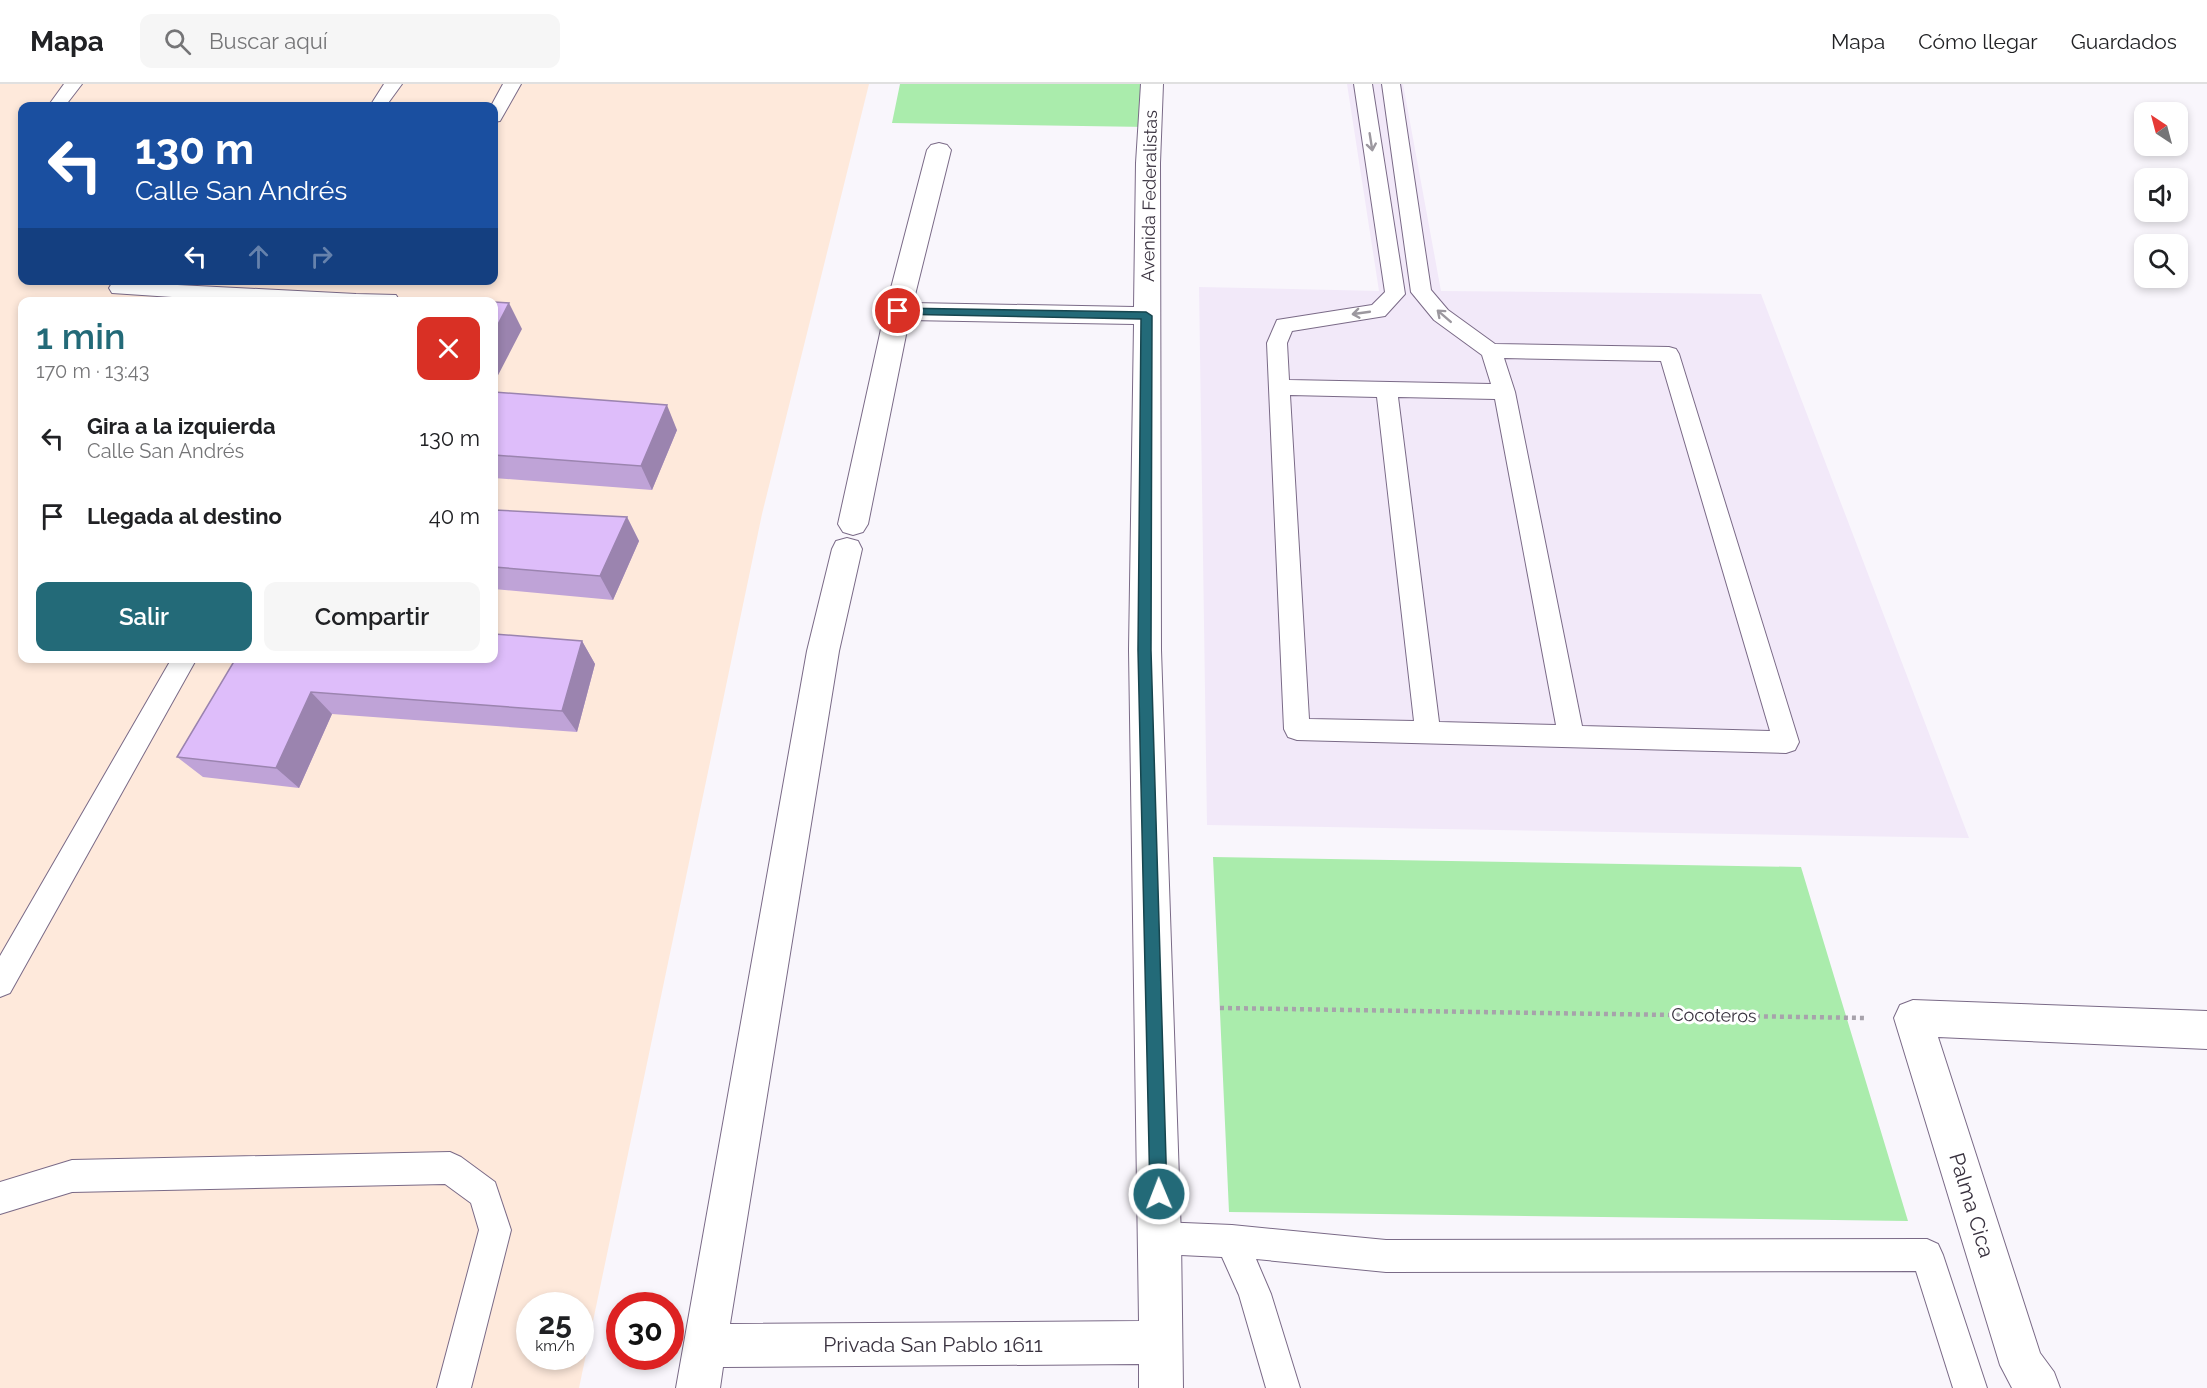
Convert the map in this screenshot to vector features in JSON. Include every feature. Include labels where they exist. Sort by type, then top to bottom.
[{"type":"street","name":"Avenida Federalistas","points":[[1152,84],[1148,163],[1146,316],[1145,650],[1160,1238],[1161,1388]]},
{"type":"street","points":[[698,1388],[823,651],[898,311],[939,150]]},
{"type":"street","points":[[898,311],[1146,316]]},
{"type":"street","points":[[1913,1018],[2207,1030]]},
{"type":"street","name":"Palma Cica","points":[[1913,1018],[2022,1365],[2038,1388]]},
{"type":"street","name":"Privada San Pablo 1611","points":[[705,1346],[1160,1342]]},
{"type":"lane","points":[[59,102],[73,84]]},
{"type":"lane","points":[[381,102],[393,84]]},
{"type":"lane","points":[[498,110],[512,84]]},
{"type":"lane","points":[[1363,84],[1395,294],[1378,311],[1284,325],[1276,343],[1297,729],[1786,742],[1669,354],[1491,351],[1441,315],[1422,292],[1391,84]]},
{"type":"lane","points":[[119,288],[283,297]]},
{"type":"lane","points":[[1491,351],[1504,392],[1570,736]]},
{"type":"lane","points":[[1279,387],[1504,392]]},
{"type":"lane","points":[[1387,390],[1428,733]]},
{"type":"lane","points":[[0,983],[182,663]]},
{"type":"lane","points":[[0,1198],[72,1176],[450,1168],[484,1192],[495,1230],[454,1388]]},
{"type":"lane","points":[[1160,1238],[1232,1241],[1386,1256],[1928,1255],[1970,1388]]},
{"type":"lane","points":[[1232,1241],[1255,1294],[1283,1388]]},
{"type":"path","name":"Cocoteros","points":[[1220,1008],[1913,1018]]},
{"type":"shaded area","points":[[0,84],[869,84],[762,514],[594,1316],[594,1292],[516,1292],[516,1370],[583,1370],[579,1388],[0,1388]]},
{"type":"shaded area","points":[[1347,84],[1403,84],[1441,291],[1761,294],[1969,838],[1207,825],[1199,287],[1379,291]]},
{"type":"green space","points":[[900,84],[1141,84],[1148,127],[892,123]]},
{"type":"green space","points":[[1213,857],[1801,867],[1908,1221],[1229,1212]]},
{"type":"building","points":[[498,302],[509,303],[498,324]]},
{"type":"building","points":[[498,392],[667,405],[641,466],[498,455]]},
{"type":"building","points":[[498,510],[627,517],[600,576],[498,567]]},
{"type":"building","points":[[498,634],[582,641],[562,711],[311,692],[276,768],[177,757],[233,663],[498,663]]},
{"type":"route","points":[[898,311],[1146,316],[1145,650],[1159,1194]]}]
